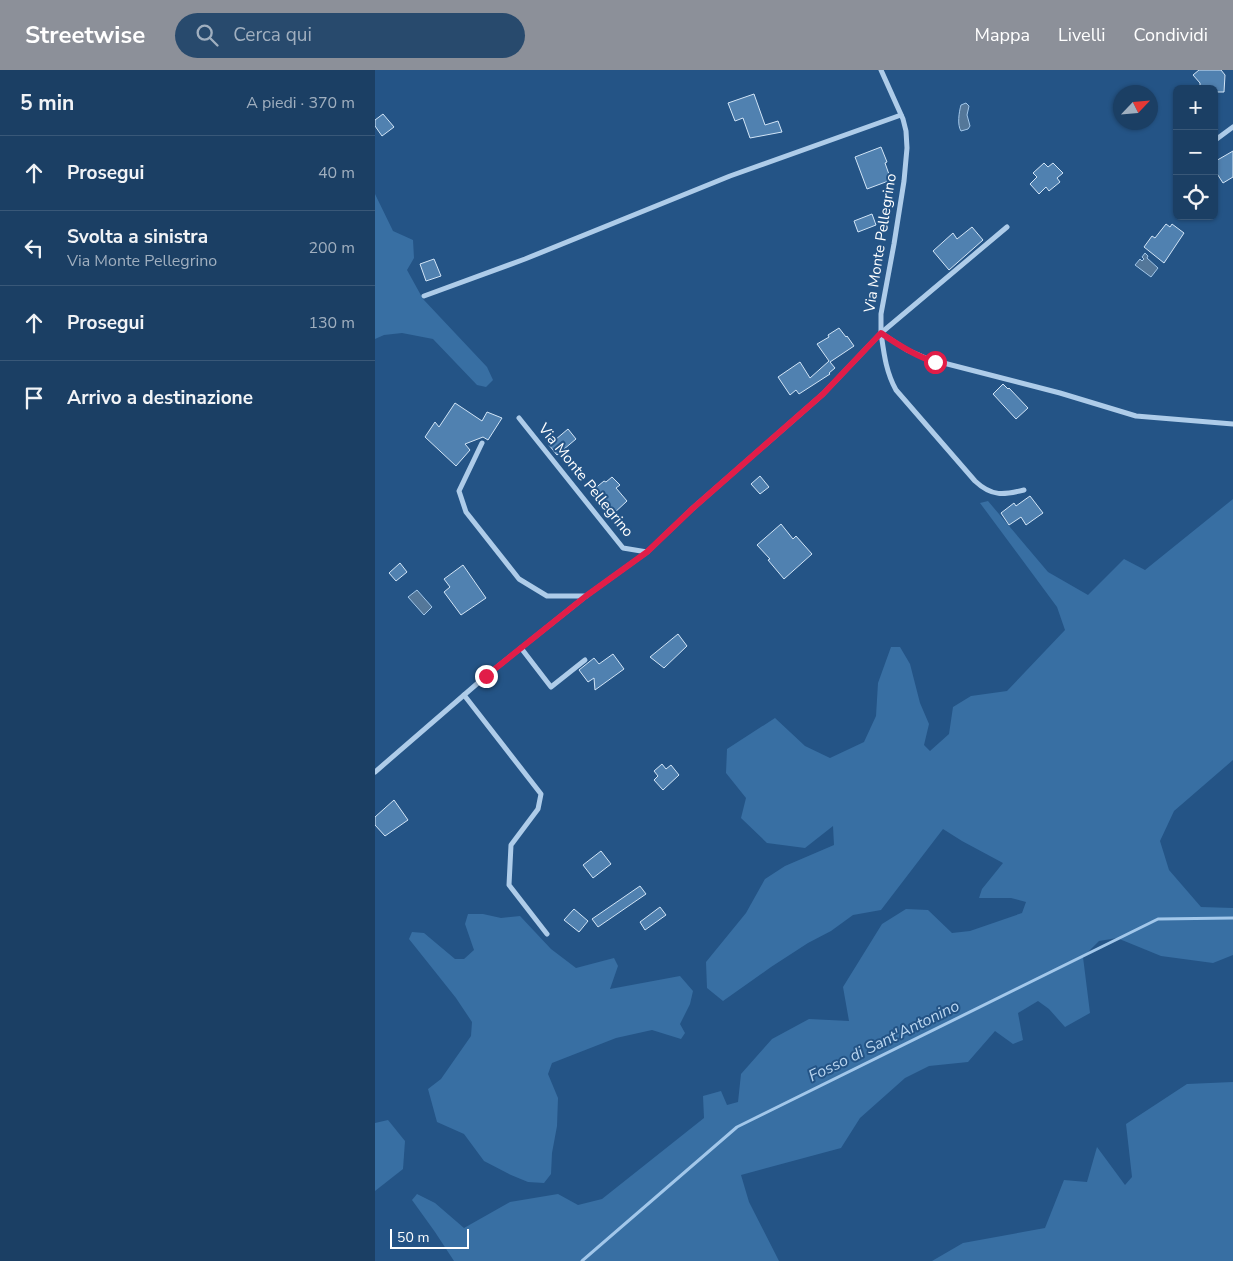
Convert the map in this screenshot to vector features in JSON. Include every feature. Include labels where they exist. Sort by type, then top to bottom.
[{"type":"street","name":"Via Monte Pellegrino","points":[[519,418],[623,548],[647,552],[692,509],[823,394],[881,333],[881,314],[894,244],[907,153],[906,130],[901,114],[881,70]]},
{"type":"street","points":[[424,296],[525,259],[731,176],[901,114]]},
{"type":"street","points":[[1218,138],[1233,127]]},
{"type":"street","points":[[881,333],[1007,226]]},
{"type":"street","points":[[881,333],[907,350],[928,360],[1060,393],[1136,416],[1233,424]]},
{"type":"street","points":[[881,333],[885,365],[889,378],[896,390],[975,481],[988,491],[997,494],[1024,490]]},
{"type":"street","points":[[482,443],[459,491],[466,512],[519,579],[547,596],[586,596]]},
{"type":"street","points":[[375,772],[521,648],[586,596],[647,552]]},
{"type":"street","points":[[521,648],[551,687],[585,660]]},
{"type":"street","points":[[464,695],[541,794],[538,809],[511,845],[509,885],[547,934]]},
{"type":"shaded area","points":[[966,103],[969,106],[967,115],[970,126],[968,129],[961,131],[959,122],[961,105]]},
{"type":"shaded area","points":[[375,194],[393,231],[413,240],[414,258],[407,270],[423,299],[487,367],[493,380],[486,387],[477,385],[433,339],[402,333],[384,335],[375,339]]},
{"type":"shaded area","points":[[1145,253],[1148,256],[1147,258],[1158,268],[1151,277],[1135,265],[1140,259],[1142,261],[1144,259],[1142,257]]},
{"type":"shaded area","points":[[1233,499],[1233,760],[1174,811],[1160,841],[1169,870],[1201,907],[1233,908],[1233,955],[1213,963],[1161,956],[1117,938],[1099,941],[1083,957],[1090,1013],[1065,1027],[1049,1009],[1038,1001],[1018,1013],[1023,1040],[1013,1044],[995,1031],[968,1062],[929,1066],[905,1078],[860,1118],[841,1148],[741,1175],[749,1202],[779,1261],[454,1261],[412,1200],[417,1194],[435,1203],[464,1228],[510,1202],[558,1194],[578,1205],[602,1199],[704,1118],[703,1096],[721,1091],[727,1105],[738,1102],[741,1074],[772,1039],[809,1019],[849,1021],[843,987],[882,924],[906,909],[928,910],[952,933],[970,931],[1022,913],[1026,902],[1011,898],[979,898],[982,889],[1003,863],[943,829],[881,910],[853,915],[831,931],[808,943],[771,967],[723,1001],[707,988],[706,962],[746,913],[765,879],[785,866],[834,845],[833,826],[805,848],[767,843],[741,818],[746,798],[726,773],[727,749],[775,718],[805,746],[830,758],[864,742],[876,716],[878,683],[891,647],[900,647],[910,664],[920,703],[929,724],[924,745],[930,751],[949,734],[953,707],[971,696],[1007,691],[1065,630],[1057,607],[980,503],[988,501],[1048,572],[1088,595],[1124,559],[1145,570]]},
{"type":"shaded area","points":[[417,590],[432,607],[424,615],[408,597]]},
{"type":"shaded area","points":[[468,914],[483,914],[501,918],[520,916],[551,949],[576,968],[614,958],[618,966],[610,989],[680,976],[693,991],[690,1004],[680,1024],[685,1033],[681,1039],[652,1030],[616,1038],[552,1063],[548,1074],[558,1098],[557,1126],[552,1153],[551,1174],[544,1183],[528,1182],[484,1161],[464,1134],[437,1122],[428,1089],[441,1079],[471,1036],[472,1022],[456,998],[409,939],[412,932],[424,933],[455,959],[464,959],[474,950],[465,924]]},
{"type":"shaded area","points":[[1233,1082],[1233,1261],[932,1261],[963,1243],[1045,1228],[1064,1180],[1087,1182],[1097,1147],[1125,1185],[1132,1177],[1126,1124],[1187,1084]]},
{"type":"shaded area","points":[[388,1120],[405,1141],[403,1169],[375,1191],[375,1123]]},
{"type":"building","points":[[1199,70],[1221,70],[1225,75],[1224,92],[1218,92],[1218,85],[1200,85],[1193,75]]},
{"type":"building","points":[[754,94],[765,125],[778,121],[782,132],[750,138],[743,118],[735,121],[728,103]]},
{"type":"building","points":[[383,114],[394,127],[382,136],[375,126],[375,120]]},
{"type":"building","points":[[881,147],[891,180],[867,189],[855,157]]},
{"type":"building","points":[[1233,151],[1233,177],[1223,183],[1218,175],[1218,160]]},
{"type":"building","points":[[1044,163],[1048,167],[1053,163],[1063,173],[1057,178],[1060,182],[1049,191],[1046,187],[1039,194],[1030,184],[1037,177],[1033,173]]},
{"type":"building","points":[[872,214],[876,225],[858,232],[854,221]]},
{"type":"building","points":[[1166,224],[1170,227],[1172,224],[1184,233],[1164,263],[1144,247],[1152,236],[1155,238]]},
{"type":"building","points":[[972,227],[983,240],[949,270],[933,251],[953,233],[957,239]]},
{"type":"building","points":[[434,259],[441,276],[426,281],[420,264]]},
{"type":"building","points":[[839,328],[854,346],[830,362],[835,368],[830,374],[799,394],[796,390],[790,395],[778,377],[800,362],[810,378],[829,361],[817,344]]},
{"type":"building","points":[[1003,384],[1028,408],[1016,419],[993,394]]},
{"type":"building","points":[[455,403],[482,421],[487,412],[502,418],[488,440],[483,437],[465,444],[470,450],[456,466],[425,437],[435,422],[439,427]]},
{"type":"building","points":[[568,429],[576,439],[557,455],[549,445]]},
{"type":"building","points":[[760,476],[769,487],[760,494],[751,484]]},
{"type":"building","points":[[612,477],[620,485],[616,488],[627,501],[612,515],[593,490]]},
{"type":"building","points":[[1030,496],[1043,513],[1026,525],[1021,517],[1009,525],[1001,513],[1014,503],[1016,506]]},
{"type":"building","points":[[781,524],[793,539],[796,536],[812,554],[784,579],[757,545]]},
{"type":"building","points":[[400,563],[407,572],[396,581],[389,573]]},
{"type":"building","points":[[463,565],[486,598],[461,615],[444,592],[450,587],[444,579]]},
{"type":"building","points":[[678,634],[687,646],[664,668],[650,657]]},
{"type":"building","points":[[613,654],[624,669],[595,690],[594,678],[588,682],[579,670],[594,658],[599,664]]},
{"type":"building","points":[[662,764],[666,769],[671,765],[679,775],[663,790],[654,780],[658,776],[654,771]]},
{"type":"building","points":[[394,800],[408,820],[385,836],[375,825],[375,817]]},
{"type":"building","points":[[601,851],[611,864],[593,878],[583,865]]},
{"type":"building","points":[[640,886],[646,894],[598,927],[592,919]]},
{"type":"building","points":[[660,907],[666,915],[645,930],[640,922]]},
{"type":"building","points":[[574,909],[588,921],[579,932],[564,920]]},
{"type":"waterway","name":"Fosso di Sant'Antonino","points":[[582,1261],[737,1127],[1158,919],[1233,918]]},
{"type":"route","points":[[486,676],[586,596],[647,552],[692,509],[823,394],[881,333],[907,350],[935,362]]}]
